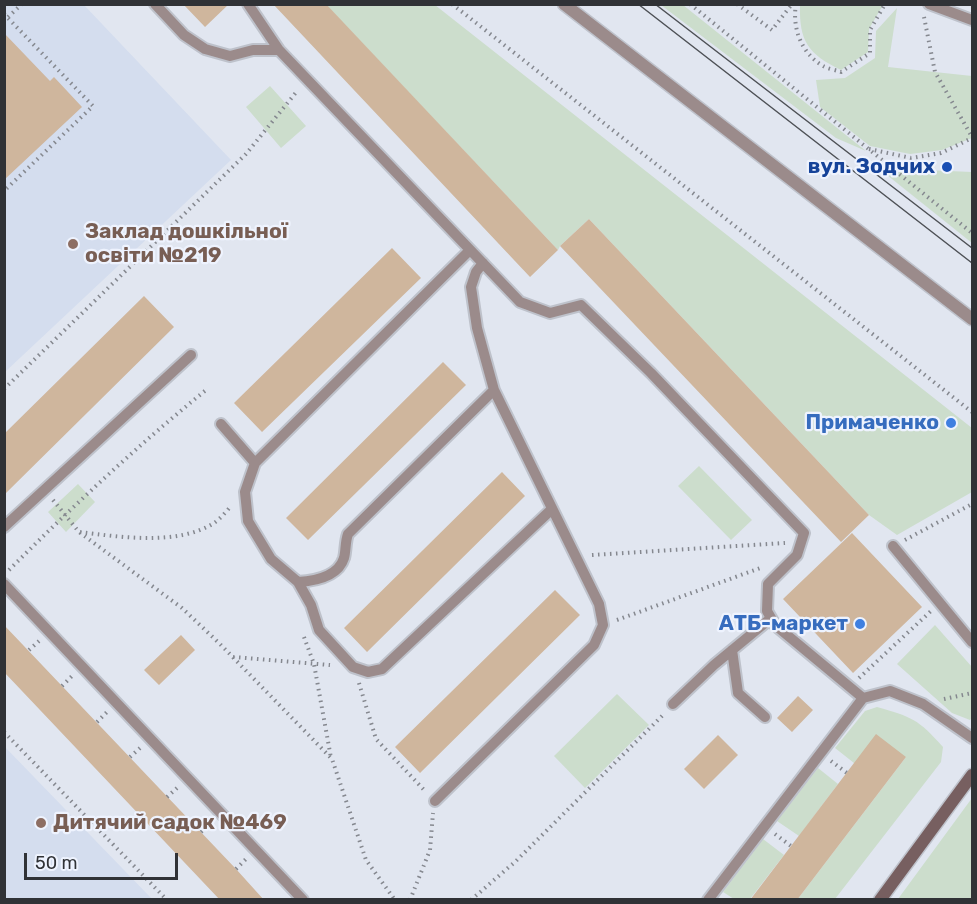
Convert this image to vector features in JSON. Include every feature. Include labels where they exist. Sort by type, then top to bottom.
[{"type":"main road","points":[[880,900],[972,775]]},
{"type":"street","points":[[564,4],[972,319]]},
{"type":"lane","points":[[155,4],[184,35],[205,49],[230,56],[253,50],[279,50]]},
{"type":"lane","points":[[248,4],[279,50],[520,302],[550,313],[581,305],[651,373],[804,533],[797,555],[768,584],[767,611],[775,625],[863,698]]},
{"type":"lane","points":[[926,7],[972,20]]},
{"type":"lane","points":[[470,250],[255,463],[244,492],[248,521],[271,560],[298,582],[311,605],[319,630],[354,667],[368,672],[382,669],[552,509]]},
{"type":"lane","points":[[435,801],[594,645],[603,625],[599,604],[494,390],[477,328],[471,287],[476,272],[483,263]]},
{"type":"lane","points":[[4,527],[191,355]]},
{"type":"lane","points":[[298,582],[318,581],[332,573],[344,560],[344,546],[348,534],[494,390]]},
{"type":"lane","points":[[221,424],[255,463]]},
{"type":"lane","points":[[893,546],[972,642]]},
{"type":"lane","points":[[4,584],[303,900]]},
{"type":"lane","points":[[673,704],[771,618]]},
{"type":"lane","points":[[732,650],[738,693],[765,717]]},
{"type":"lane","points":[[708,900],[863,698],[890,691],[923,704],[972,738]]},
{"type":"path","points":[[4,191],[93,106],[6,16],[22,4]]},
{"type":"path","points":[[452,4],[972,412]]},
{"type":"path","points":[[690,4],[972,233]]},
{"type":"path","points":[[737,4],[772,30],[794,4]]},
{"type":"path","points":[[794,4],[795,26],[799,39],[823,66],[842,72],[870,53],[870,30],[885,4]]},
{"type":"path","points":[[868,149],[911,158],[941,153],[972,138],[935,72],[926,7]]},
{"type":"path","points":[[4,389],[246,154],[306,79]]},
{"type":"path","points":[[4,575],[65,514],[151,435],[207,390]]},
{"type":"path","points":[[45,490],[80,532],[182,608],[332,759]]},
{"type":"path","points":[[80,532],[120,537],[176,538],[215,523],[244,492]]},
{"type":"path","points":[[893,546],[972,504]]},
{"type":"path","points":[[576,556],[801,542]]},
{"type":"path","points":[[603,625],[765,566]]},
{"type":"path","points":[[850,687],[940,603]]},
{"type":"path","points":[[303,635],[314,664],[332,759],[366,860],[395,900]]},
{"type":"path","points":[[232,657],[354,667],[376,739],[435,801],[430,850],[410,900]]},
{"type":"path","points":[[923,704],[972,693]]},
{"type":"path","points":[[471,900],[516,861],[654,727],[673,704]]},
{"type":"path","points":[[4,732],[167,900]]},
{"type":"shaded area","name":"Заклад дошкільної освіти №219","points":[[5,5],[84,5],[231,160],[5,372]]},
{"type":"shaded area","name":"Дитячий садок №469","points":[[5,747],[152,899],[5,899]]},
{"type":"green space","points":[[800,4],[883,5],[869,29],[868,52],[841,70],[821,58],[813,52],[804,37],[801,28]]},
{"type":"green space","points":[[326,5],[435,5],[972,428],[972,492],[897,535],[869,515],[589,219],[558,250]]},
{"type":"green space","points":[[661,5],[683,5],[866,151],[836,138]]},
{"type":"green space","points":[[897,8],[888,67],[972,76],[972,138],[942,150],[910,154],[870,146],[820,107],[816,80],[845,78],[875,58],[876,31]]},
{"type":"green space","points":[[270,86],[306,126],[281,148],[246,107]]},
{"type":"green space","points":[[872,163],[902,169],[972,172],[972,243]]},
{"type":"green space","points":[[699,466],[752,520],[731,540],[678,486]]},
{"type":"green space","points":[[78,484],[95,502],[66,532],[48,512]]},
{"type":"green space","points":[[935,625],[972,667],[972,718],[970,720],[952,713],[897,664]]},
{"type":"green space","points":[[617,694],[649,725],[585,788],[554,756]]},
{"type":"green space","points":[[877,707],[914,720],[927,730],[943,747],[941,762],[835,899],[797,900],[906,757],[854,763],[835,748],[865,711]]},
{"type":"green space","points":[[818,768],[838,784],[799,836],[777,821]]},
{"type":"green space","points":[[972,798],[972,899],[898,899]]},
{"type":"green space","points":[[763,839],[784,855],[750,899],[734,899],[723,892]]},
{"type":"building","points":[[183,4],[229,4],[205,27]]},
{"type":"building","points":[[273,4],[326,4],[558,250],[530,277]]},
{"type":"building","points":[[4,33],[50,81],[54,77],[82,107],[4,180]]},
{"type":"building","points":[[589,219],[869,515],[841,542],[560,246]]},
{"type":"building","points":[[392,248],[421,278],[262,432],[234,403]]},
{"type":"building","points":[[144,296],[174,327],[4,495],[4,434]]},
{"type":"building","points":[[443,362],[466,385],[308,540],[286,518]]},
{"type":"building","points":[[502,472],[525,496],[367,652],[344,628]]},
{"type":"building","points":[[852,533],[922,607],[853,673],[783,599]]},
{"type":"building","points":[[555,590],[580,615],[420,773],[395,747]]},
{"type":"building","points":[[4,625],[264,900],[220,900],[4,672]]},
{"type":"building","points":[[181,635],[195,650],[159,685],[144,670]]},
{"type":"building","points":[[798,696],[813,710],[792,732],[777,718]]},
{"type":"building","points":[[876,734],[906,757],[797,900],[750,900]]},
{"type":"building","points":[[718,735],[738,755],[704,789],[684,769]]},
{"type":"tram line","points":[[638,4],[972,263]]},
{"type":"tram line","points":[[655,4],[972,248]]},
{"type":"place","name":"вул. Зодчих","points":[[947,167]]},
{"type":"place","name":"Заклад дошкільної освіти №219","points":[[73,244]]},
{"type":"place","name":"Примаченко","points":[[951,423]]},
{"type":"place","name":"АТБ-маркет","points":[[860,624]]},
{"type":"place","name":"Дитячий садок №469","points":[[41,823]]}]
